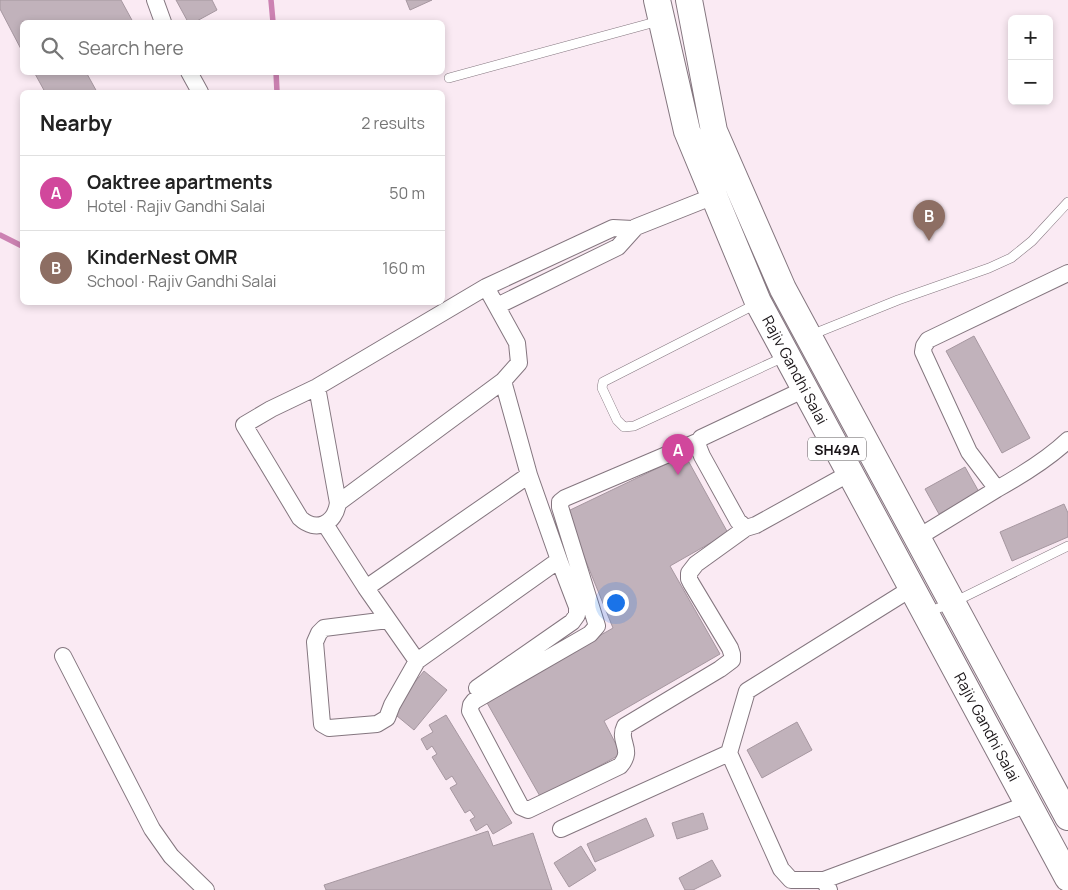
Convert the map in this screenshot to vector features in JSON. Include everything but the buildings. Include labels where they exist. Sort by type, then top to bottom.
[{"type":"main road","name":"Rajiv Gandhi Salai","points":[[667,6],[687,131],[758,302],[1068,878]]},
{"type":"main road","name":"Rajiv Gandhi Salai","points":[[667,6],[714,131],[783,288],[1068,817]]},
{"type":"street","points":[[155,0],[162,20]]},
{"type":"street","points":[[191,75],[199,90]]},
{"type":"street","points":[[317,386],[338,503],[337,513],[326,524],[313,527],[306,524],[300,518],[244,425],[317,386],[486,287],[613,228],[633,229],[714,196]]},
{"type":"street","points":[[498,306],[618,247],[633,229]]},
{"type":"street","points":[[996,488],[969,452],[923,352],[924,346],[928,340],[1068,273]]},
{"type":"street","points":[[338,503],[503,381],[519,363],[518,343],[486,287]]},
{"type":"street","points":[[471,692],[572,622],[577,615],[577,608],[528,475],[503,381]]},
{"type":"street","points":[[805,388],[698,441],[565,498],[560,502],[597,626],[590,634],[474,701],[470,712],[521,807],[528,810],[620,766],[628,753],[622,736],[625,726],[732,660],[730,648],[692,583],[689,573],[696,564],[746,528],[756,525],[850,473]]},
{"type":"street","points":[[917,538],[996,488],[1037,465],[1057,451],[1068,440]]},
{"type":"street","points":[[698,441],[702,456],[738,521],[746,528]]},
{"type":"street","points":[[366,588],[528,475]]},
{"type":"street","points":[[326,524],[366,588],[417,661]]},
{"type":"street","points":[[388,620],[324,628],[319,633],[315,642],[322,724],[329,728],[377,724],[386,718],[417,661],[559,560]]},
{"type":"street","points":[[912,588],[747,691],[729,753],[781,869],[791,880],[827,885],[1028,804]]},
{"type":"street","points":[[63,656],[152,828],[171,856],[206,890]]},
{"type":"street","points":[[561,829],[729,753]]},
{"type":"lane","points":[[449,78],[667,6]]},
{"type":"lane","points":[[808,336],[1011,258],[1032,242],[1068,202]]},
{"type":"lane","points":[[758,302],[603,382],[602,388],[617,420],[624,427],[634,426],[787,356]]},
{"type":"lane","points":[[925,613],[952,603],[1068,546]]},
{"type":"waterway","points":[[271,0],[273,20]]},
{"type":"waterway","points":[[276,75],[277,90]]},
{"type":"waterway","points":[[0,235],[20,245]]},
{"type":"place","name":"KinderNest OMR","points":[[929,241]]},
{"type":"place","name":"Oaktree apartments","points":[[678,475]]}]
